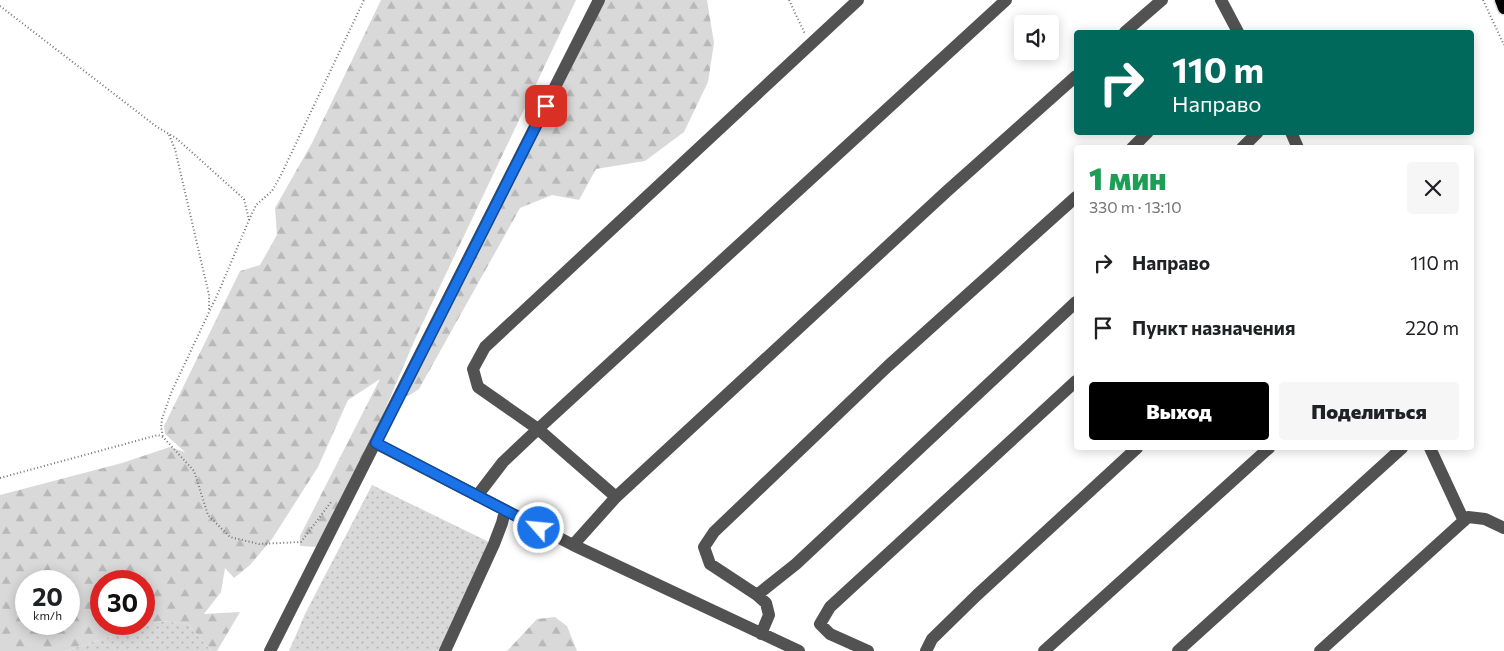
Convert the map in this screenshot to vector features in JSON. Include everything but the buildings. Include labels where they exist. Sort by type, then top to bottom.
[{"type":"main road","points":[[1500,0],[1504,8]]},
{"type":"street","points":[[270,651],[599,0]]},
{"type":"street","points":[[616,497],[538,429],[478,387],[473,369],[485,347],[858,0]]},
{"type":"street","points":[[477,496],[503,462],[538,429],[1006,0]]},
{"type":"street","points":[[1127,30],[1162,0]]},
{"type":"street","points":[[1221,0],[1237,30]]},
{"type":"street","points":[[573,545],[616,497],[946,192],[1074,78]]},
{"type":"street","points":[[1135,145],[1145,135]]},
{"type":"street","points":[[1245,145],[1255,135]]},
{"type":"street","points":[[761,634],[769,615],[766,603],[710,564],[704,547],[714,532],[888,366],[1074,199]]},
{"type":"street","points":[[757,595],[796,564],[1074,304]]},
{"type":"street","points":[[868,651],[830,634],[820,624],[830,607],[1074,382]]},
{"type":"street","points":[[376,443],[573,545],[799,651]]},
{"type":"street","points":[[926,651],[932,639],[977,595],[1135,450]]},
{"type":"street","points":[[1044,651],[1267,450]]},
{"type":"street","points":[[1178,651],[1400,450]]},
{"type":"street","points":[[1431,450],[1464,521]]},
{"type":"street","points":[[446,651],[494,544],[505,511]]},
{"type":"street","points":[[1320,651],[1468,518],[1485,519],[1504,528]]},
{"type":"path","points":[[333,499],[301,542],[260,544],[230,537],[208,515],[194,471],[164,437],[161,427],[171,393],[256,205],[272,191],[281,175],[364,0]]},
{"type":"path","points":[[789,0],[802,29],[812,43]]},
{"type":"path","points":[[1483,0],[1504,45]]},
{"type":"path","points":[[0,6],[157,127],[169,134],[244,199],[249,220]]},
{"type":"path","points":[[169,134],[176,149],[209,295],[209,312]]},
{"type":"path","points":[[0,478],[144,438],[158,435],[164,437]]},
{"type":"green space","points":[[381,0],[576,0],[416,337],[368,449],[316,547],[300,546],[300,536],[380,379],[348,400],[318,467],[272,539],[250,565],[234,578],[225,568],[221,592],[204,614],[240,612],[217,651],[211,651],[188,624],[160,621],[155,623],[155,570],[90,570],[90,635],[116,635],[65,651],[0,651],[0,495],[122,463],[170,447],[185,452],[165,434],[164,426],[240,271],[260,265],[277,235],[275,208],[312,143]]},
{"type":"green space","points":[[601,0],[707,0],[714,43],[708,82],[684,132],[645,161],[596,169],[579,200],[552,195],[520,208],[419,389],[410,395],[401,397]]},
{"type":"green space","points":[[372,485],[489,542],[440,651],[289,651],[305,614]]},
{"type":"green space","points":[[555,617],[567,626],[577,651],[507,651],[537,619]]},
{"type":"green space","points":[[160,621],[188,624],[211,651],[65,651],[116,635],[155,635],[155,623]]},
{"type":"route","points":[[539,528],[376,443],[546,106]]}]
